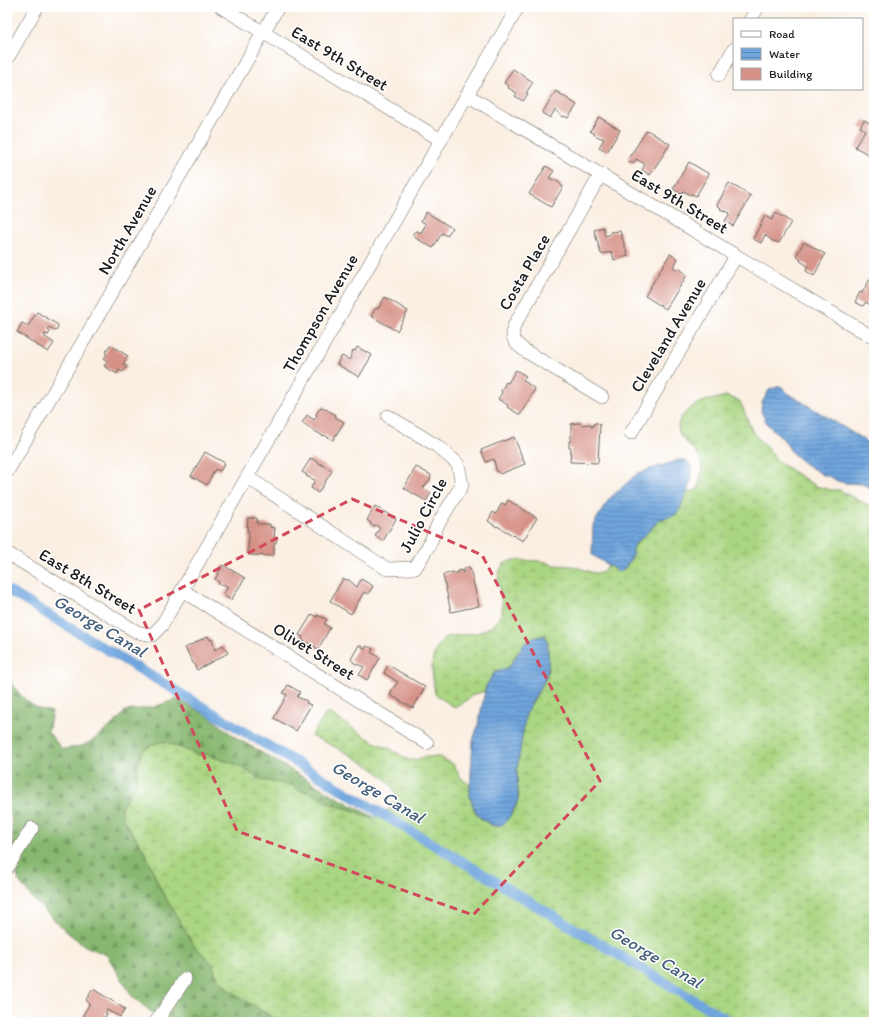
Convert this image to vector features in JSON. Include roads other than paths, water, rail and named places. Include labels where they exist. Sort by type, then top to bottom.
[{"type":"street","points":[[7,59],[38,7]]},
{"type":"street","name":"East 9th Street","points":[[221,7],[440,140]]},
{"type":"street","name":"North Avenue","points":[[7,472],[278,7]]},
{"type":"street","name":"Thompson Avenue","points":[[152,635],[162,625],[440,140],[518,7]]},
{"type":"street","points":[[752,18],[758,7]]},
{"type":"street","points":[[718,76],[733,51]]},
{"type":"street","name":"East 9th Street","points":[[467,95],[874,338]]},
{"type":"street","name":"Costa Place","points":[[601,174],[514,326],[512,333],[516,345],[602,396]]},
{"type":"street","name":"Cleveland Avenue","points":[[631,433],[736,256]]},
{"type":"street","name":"Julio Circle","points":[[247,477],[387,569],[415,568],[429,545],[438,524],[462,485],[458,464],[437,446],[388,416]]},
{"type":"street","name":"East 8th Street","points":[[7,553],[136,632],[152,635]]},
{"type":"street","name":"Olivet Street","points":[[182,590],[427,743]]},
{"type":"street","points":[[7,868],[32,828]]},
{"type":"street","points":[[156,1022],[186,979]]},
{"type":"water","points":[[782,387],[786,392],[874,446],[874,490],[862,484],[837,481],[831,477],[823,475],[804,463],[792,453],[784,440],[767,424],[761,411],[762,403],[769,390]]},
{"type":"water","points":[[679,460],[686,460],[691,466],[691,481],[680,509],[675,515],[659,520],[637,542],[633,548],[633,555],[625,568],[619,572],[592,555],[593,525],[609,499],[638,473]]},
{"type":"water","points":[[545,635],[548,653],[547,673],[525,719],[517,770],[518,800],[508,820],[502,825],[494,826],[481,818],[476,812],[470,797],[473,741],[486,686],[494,673],[509,667],[526,642],[533,638]]},
{"type":"waterway","name":"George Canal","points":[[7,590],[731,1022]]}]
